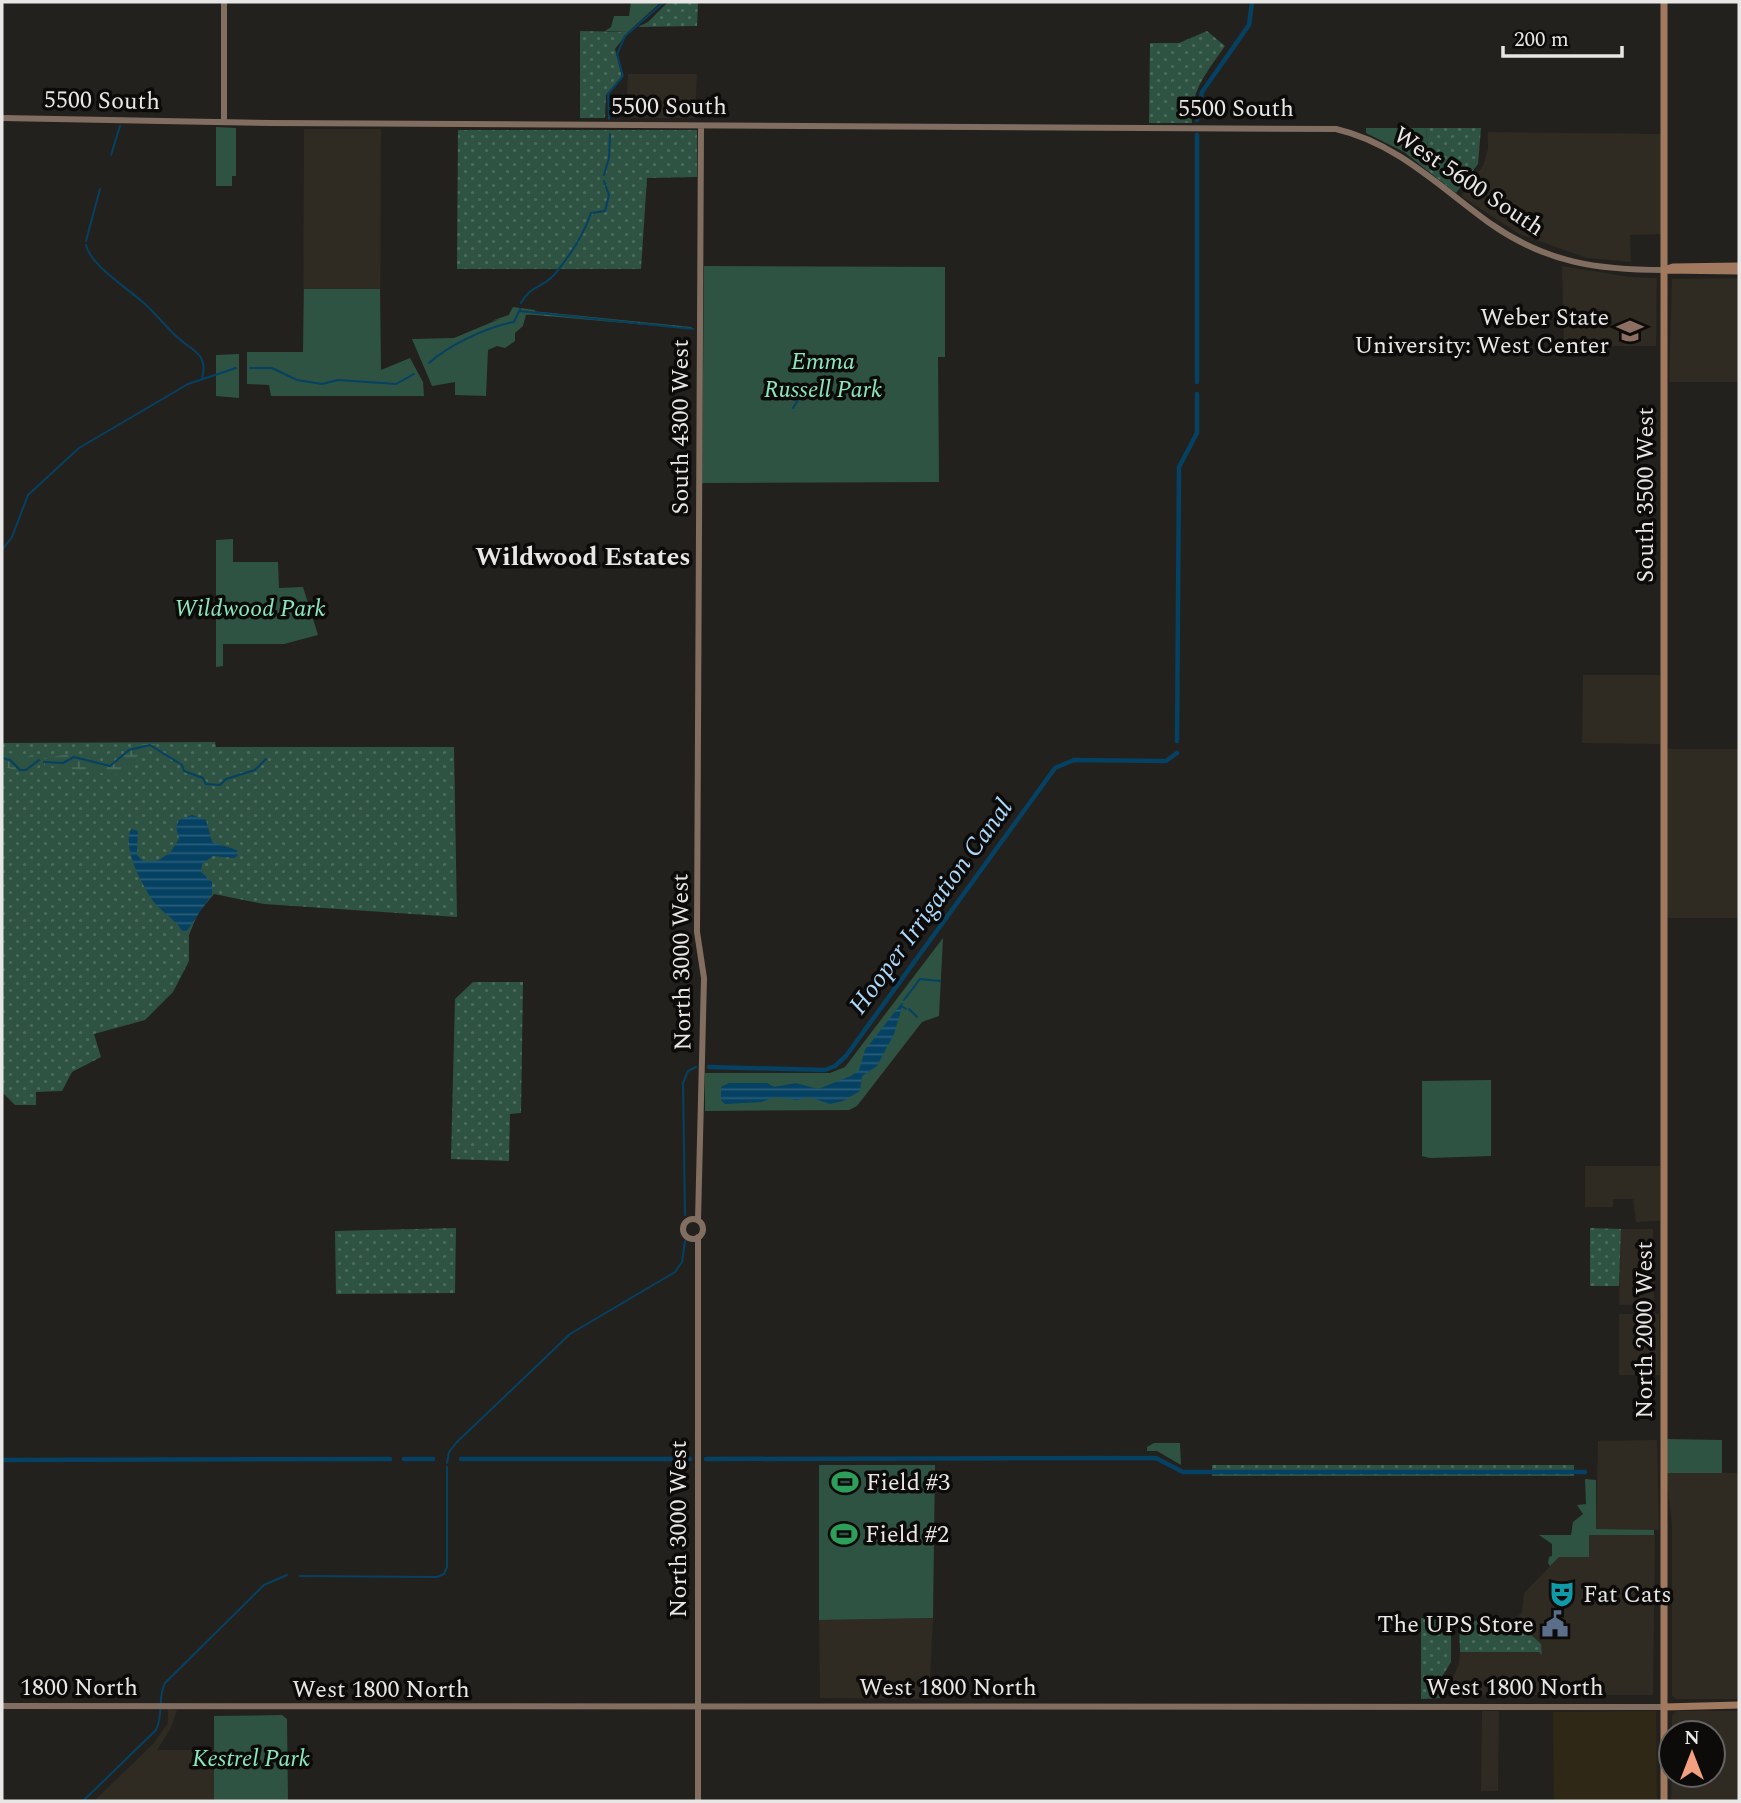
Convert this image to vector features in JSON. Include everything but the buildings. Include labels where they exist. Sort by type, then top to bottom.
[{"type":"main road","points":[[224,122],[225,2]]},
{"type":"main road","name":"South 3500 West","points":[[1663,858],[1664,2]]},
{"type":"main road","name":"5500 South","points":[[2,118],[701,126],[1336,129]]},
{"type":"main road","name":"South 4300 West","points":[[697,856],[701,126]]},
{"type":"main road","name":"West 5600 South","points":[[1336,129],[1375,141],[1399,155],[1492,225],[1535,250],[1597,268],[1664,270]]},
{"type":"main road","points":[[1664,270],[1673,267],[1739,266]]},
{"type":"main road","points":[[1664,270],[1673,273],[1739,271]]},
{"type":"main road","name":"North 3000 West","points":[[696,1257],[690,1237],[684,1228],[695,1220],[697,1194],[704,978],[697,932],[697,856]]},
{"type":"main road","name":"North 2000 West","points":[[1663,858],[1664,1801]]},
{"type":"main road","name":"North 3000 West","points":[[695,1220],[703,1227],[698,1237],[696,1257],[698,1801]]},
{"type":"main road","points":[[690,1237],[698,1237]]},
{"type":"main road","name":"West 1800 North","points":[[159,1707],[1739,1705]]},
{"type":"main road","name":"1800 North","points":[[2,1706],[159,1707]]},
{"type":"shaded area","points":[[628,74],[697,74],[695,118],[626,118]]},
{"type":"shaded area","points":[[304,129],[381,129],[380,361],[303,360]]},
{"type":"shaded area","points":[[1488,132],[1662,134],[1662,234],[1630,235],[1631,262],[1587,258],[1519,234],[1461,196],[1483,166],[1488,149]]},
{"type":"shaded area","points":[[1562,266],[1629,277],[1657,278],[1656,346],[1564,346]]},
{"type":"shaded area","points":[[1739,278],[1739,382],[1669,382],[1672,279]]},
{"type":"shaded area","points":[[1583,675],[1660,675],[1660,744],[1582,743]]},
{"type":"shaded area","points":[[1666,749],[1739,749],[1739,918],[1666,918]]},
{"type":"shaded area","points":[[1585,1166],[1660,1166],[1660,1221],[1636,1222],[1633,1199],[1613,1199],[1613,1207],[1585,1207]]},
{"type":"shaded area","points":[[1621,1229],[1653,1229],[1654,1304],[1619,1305]]},
{"type":"shaded area","points":[[1619,1314],[1659,1314],[1660,1375],[1619,1375]]},
{"type":"shaded area","points":[[1657,1440],[1659,1530],[1596,1530],[1598,1441]]},
{"type":"shaded area","points":[[1666,1473],[1739,1473],[1739,1699],[1676,1699],[1672,1696],[1672,1525]]},
{"type":"shaded area","points":[[1589,1535],[1655,1535],[1653,1695],[1452,1695],[1453,1677],[1459,1664],[1460,1652],[1540,1652],[1515,1620],[1522,1612],[1524,1593],[1559,1557],[1589,1557]]},
{"type":"shaded area","points":[[933,1618],[929,1699],[820,1698],[819,1620]]},
{"type":"shaded area","points":[[168,1709],[177,1710],[171,1728],[157,1750],[214,1750],[214,1801],[94,1801],[153,1744],[168,1723]]},
{"type":"shaded area","points":[[1482,1711],[1499,1711],[1498,1791],[1481,1791]]},
{"type":"shaded area","points":[[1656,1711],[1657,1801],[1554,1801],[1553,1712]]},
{"type":"shaded area","points":[[1676,1711],[1739,1711],[1739,1801],[1671,1801],[1671,1789],[1727,1789],[1727,1719],[1672,1719]]},
{"type":"green space","points":[[631,2],[661,2],[628,32],[605,31],[611,27],[614,16],[629,16]]},
{"type":"green space","points":[[668,2],[698,2],[697,26],[638,27],[648,22]]},
{"type":"green space","points":[[580,31],[628,32],[615,49],[622,77],[606,95],[605,118],[580,118]]},
{"type":"green space","points":[[1207,31],[1225,46],[1197,91],[1192,123],[1149,123],[1150,43],[1179,43]]},
{"type":"green space","points":[[216,127],[236,128],[236,176],[232,176],[232,186],[216,186]]},
{"type":"green space","points":[[1366,128],[1426,128],[1429,161],[1424,168],[1404,152],[1366,133]]},
{"type":"green space","points":[[1426,128],[1481,128],[1478,164],[1456,193],[1424,168],[1429,161]]},
{"type":"green space","points":[[458,130],[697,130],[697,177],[647,178],[641,269],[457,269]]},
{"type":"green space","name":"Emma Russell Park","points":[[704,266],[945,267],[945,357],[938,357],[939,482],[702,483]]},
{"type":"green space","points":[[304,289],[380,289],[381,370],[410,358],[423,382],[424,396],[271,396],[269,385],[247,384],[247,352],[303,352]]},
{"type":"green space","points":[[513,307],[535,310],[535,314],[526,315],[523,326],[515,333],[515,341],[505,348],[497,346],[488,350],[486,396],[455,395],[455,382],[432,386],[412,339],[454,338],[509,315]]},
{"type":"green space","points":[[512,309],[693,329],[524,314],[491,321],[509,315]]},
{"type":"green space","points":[[239,354],[239,398],[216,396],[216,355]]},
{"type":"green space","name":"Wildwood Park","points":[[233,539],[233,562],[278,562],[279,588],[303,587],[318,635],[284,644],[223,644],[223,666],[216,667],[216,540]]},
{"type":"green space","points":[[215,742],[216,747],[454,747],[457,917],[264,904],[214,894],[198,913],[189,935],[189,961],[173,992],[145,1020],[94,1034],[101,1057],[72,1072],[62,1091],[36,1092],[36,1105],[15,1105],[2,1092],[2,743]]},
{"type":"green space","points":[[141,744],[156,744],[157,748],[141,750],[129,769],[115,775],[44,765],[44,759],[68,754],[108,763],[117,761],[128,749]]},
{"type":"green space","points":[[2,750],[25,759],[33,753],[37,755],[38,768],[27,774],[2,766]]},
{"type":"green space","points":[[943,938],[939,1016],[922,1022],[857,1106],[849,1110],[705,1111],[705,1073],[830,1073],[845,1067]]},
{"type":"green space","points":[[473,982],[523,982],[521,1113],[510,1114],[509,1161],[451,1159],[455,999]]},
{"type":"green space","points":[[1491,1080],[1491,1156],[1422,1156],[1422,1081]]},
{"type":"green space","points":[[456,1228],[455,1293],[336,1294],[335,1231]]},
{"type":"green space","points":[[1590,1228],[1621,1229],[1619,1286],[1590,1286]]},
{"type":"green space","points":[[1666,1439],[1722,1440],[1722,1473],[1666,1473]]},
{"type":"green space","points":[[1154,1443],[1180,1443],[1181,1465],[1157,1451],[1147,1451],[1147,1447]]},
{"type":"green space","points":[[819,1465],[935,1465],[933,1618],[819,1620]]},
{"type":"green space","points":[[1212,1465],[1574,1465],[1574,1476],[1212,1476]]},
{"type":"green space","points":[[1585,1479],[1596,1480],[1596,1529],[1654,1530],[1654,1535],[1589,1535],[1589,1557],[1559,1557],[1550,1566],[1548,1563],[1549,1557],[1552,1556],[1552,1544],[1539,1535],[1571,1535],[1573,1522],[1583,1514],[1577,1505],[1586,1504]]},
{"type":"green space","points":[[1421,1618],[1448,1618],[1451,1624],[1451,1662],[1443,1675],[1442,1698],[1421,1699]]},
{"type":"green space","points":[[1515,1620],[1541,1644],[1542,1655],[1539,1652],[1460,1652],[1459,1621]]},
{"type":"green space","name":"Kestrel Park","points":[[282,1715],[287,1719],[288,1801],[214,1801],[214,1716]]},
{"type":"water","points":[[192,815],[206,820],[212,842],[237,850],[238,855],[234,858],[213,856],[202,864],[201,872],[212,882],[212,894],[187,931],[182,931],[153,901],[144,886],[134,866],[129,837],[131,829],[138,831],[137,855],[143,861],[157,861],[170,853],[179,839],[176,827],[179,820]]},
{"type":"water","points":[[904,1000],[894,1034],[877,1066],[862,1076],[860,1091],[843,1101],[830,1104],[809,1097],[797,1100],[775,1097],[761,1102],[725,1104],[721,1100],[721,1087],[729,1083],[767,1083],[774,1087],[796,1083],[818,1089],[851,1076],[859,1070],[865,1050]]},
{"type":"waterway","points":[[609,119],[608,94],[623,76],[617,54],[625,36],[664,2]]},
{"type":"waterway","name":"Hooper Irrigation Canal","points":[[1197,120],[1202,92],[1249,25],[1252,2]]},
{"type":"waterway","points":[[111,155],[120,126]]},
{"type":"waterway","points":[[604,175],[609,158],[610,134]]},
{"type":"waterway","name":"Hooper Irrigation Canal","points":[[1197,135],[1197,382]]},
{"type":"waterway","points":[[521,303],[560,268],[580,237],[591,213],[605,211],[609,195],[604,181]]},
{"type":"waterway","points":[[86,241],[100,189]]},
{"type":"waterway","points":[[86,245],[89,253],[103,269],[198,354],[203,363],[202,379]]},
{"type":"waterway","points":[[429,363],[469,338],[514,322],[520,309]]},
{"type":"waterway","points":[[519,311],[693,329]]},
{"type":"waterway","points":[[2,550],[12,537],[28,495],[79,448],[188,384],[236,368]]},
{"type":"waterway","points":[[250,368],[272,368],[297,380],[322,384],[338,380],[396,384],[414,374]]},
{"type":"waterway","points":[[793,408],[802,394]]},
{"type":"waterway","name":"Hooper Irrigation Canal","points":[[1177,741],[1179,467],[1197,433],[1197,394]]},
{"type":"waterway","points":[[44,762],[63,763],[74,757],[110,766],[129,750],[150,745],[182,765],[184,771],[203,778],[206,784],[220,785],[226,779],[255,770],[266,759]]},
{"type":"waterway","name":"Hooper Irrigation Canal","points":[[709,1067],[825,1070],[835,1066],[846,1056],[1055,768],[1074,760],[1166,761],[1177,753]]},
{"type":"waterway","points":[[2,758],[10,760],[20,770],[26,770],[39,760]]},
{"type":"waterway","points":[[904,1000],[920,979],[940,981]]},
{"type":"waterway","points":[[909,1009],[917,1017]]},
{"type":"waterway","name":"Hooper Irrigation Canal","points":[[685,1215],[683,1083],[688,1071],[696,1067]]},
{"type":"waterway","name":"Hooper Irrigation Canal","points":[[447,1463],[449,1452],[456,1443],[570,1334],[675,1272],[682,1262],[685,1241]]},
{"type":"waterway","points":[[706,1459],[1156,1458],[1183,1472],[1585,1472]]},
{"type":"waterway","points":[[2,1460],[390,1459]]},
{"type":"waterway","points":[[404,1459],[433,1459]]},
{"type":"waterway","points":[[461,1459],[690,1459]]},
{"type":"waterway","name":"Hooper Irrigation Canal","points":[[300,1576],[437,1577],[444,1574],[447,1567],[447,1467]]},
{"type":"waterway","name":"Hooper Irrigation Canal","points":[[83,1801],[156,1730],[165,1683],[264,1585],[287,1575]]},
{"type":"place","name":"Weber State University: West Center","points":[[1630,331]]},
{"type":"place","name":"Field #3","points":[[845,1482]]},
{"type":"place","name":"Field #2","points":[[844,1534]]},
{"type":"place","name":"Fat Cats","points":[[1562,1594]]},
{"type":"place","name":"The UPS Store","points":[[1555,1624]]},
{"type":"district","name":"Wildwood Estates","points":[[583,556]]}]
